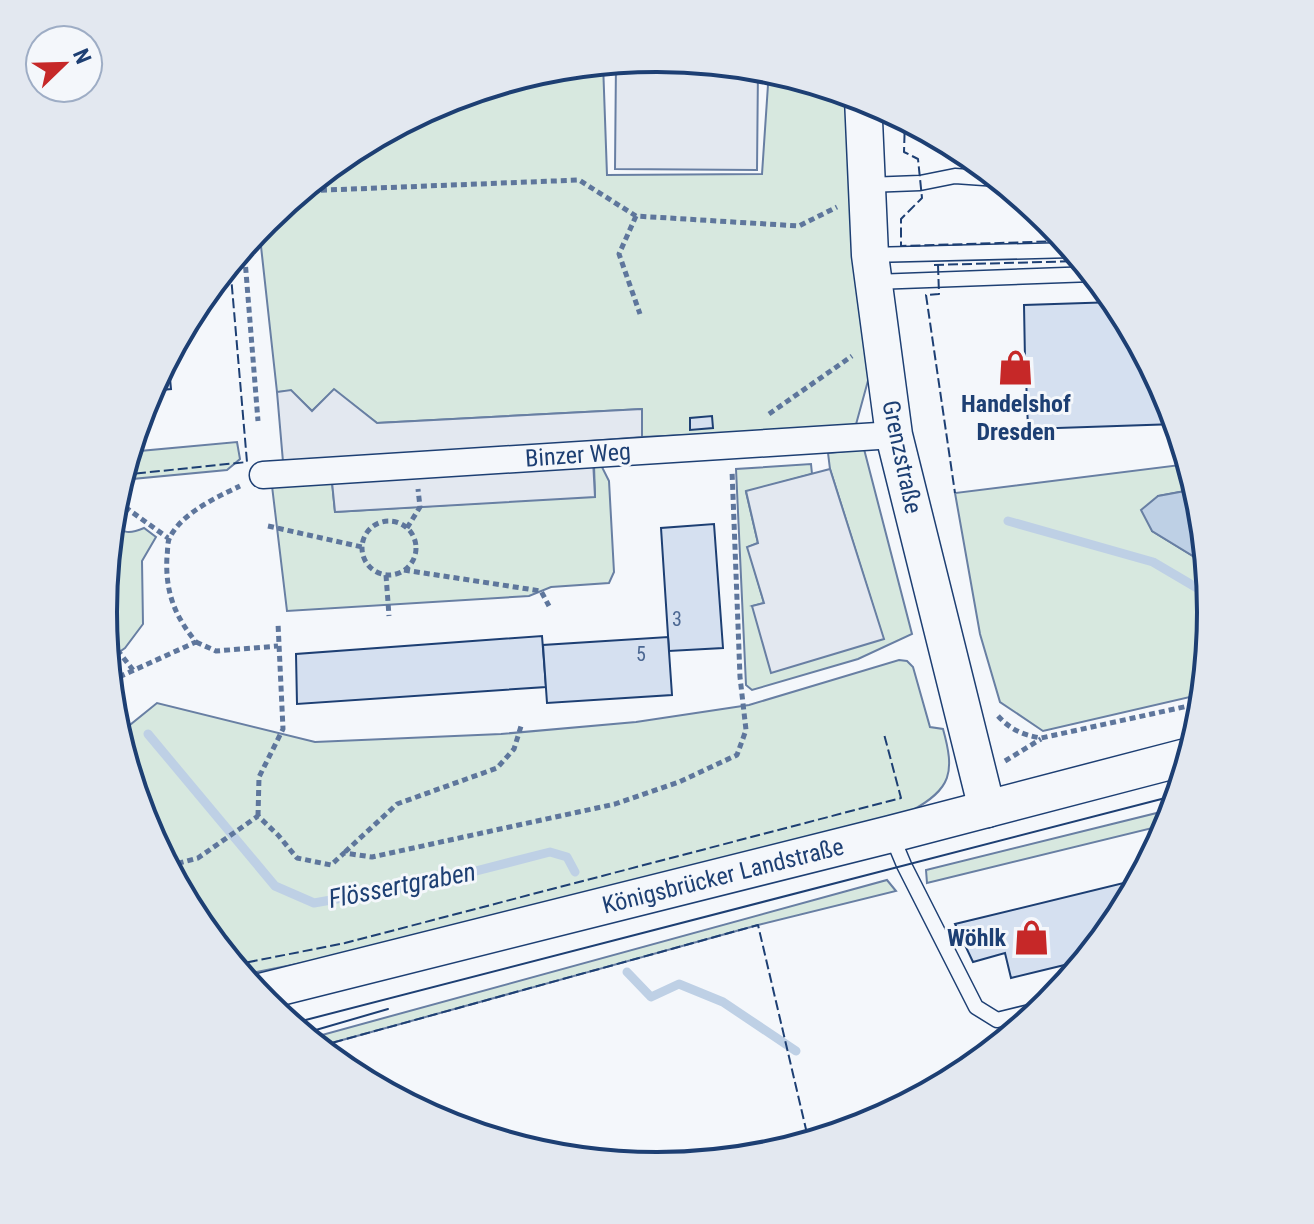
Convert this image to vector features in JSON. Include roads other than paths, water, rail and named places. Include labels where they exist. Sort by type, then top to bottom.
[{"type":"main road","name":"Grenzstraße","points":[[863,113],[872,268],[894,435],[983,792]]},
{"type":"main road","name":"Königsbrücker Landstraße","points":[[271,989],[891,834],[983,792],[1177,758]]},
{"type":"street","name":"Binzer Weg","points":[[263,475],[894,435]]},
{"type":"lane","points":[[866,189],[955,176],[977,178]]},
{"type":"lane","points":[[872,268],[1059,251]]},
{"type":"lane","points":[[872,268],[1077,274]]},
{"type":"lane","points":[[891,834],[976,1007],[997,1020],[1016,1015]]},
{"type":"water","points":[[1183,491],[1194,556],[1152,531],[1141,510],[1158,496]]},
{"type":"waterway","points":[[1008,521],[1153,562],[1196,588]]},
{"type":"waterway","name":"Flössertgraben","points":[[148,734],[275,886],[314,903],[433,882],[550,852],[567,857],[575,872]]},
{"type":"waterway","name":"Flössertgraben","points":[[627,972],[651,997],[679,984],[723,1002],[796,1051]]},
{"type":"tram line","points":[[304,1020],[1163,798]]},
{"type":"tram line","points":[[316,1030],[388,1009]]},
{"type":"place","name":"Handelshof Dresden","points":[[1016,367]]},
{"type":"place","name":"Wöhlk","points":[[1032,938]]}]
